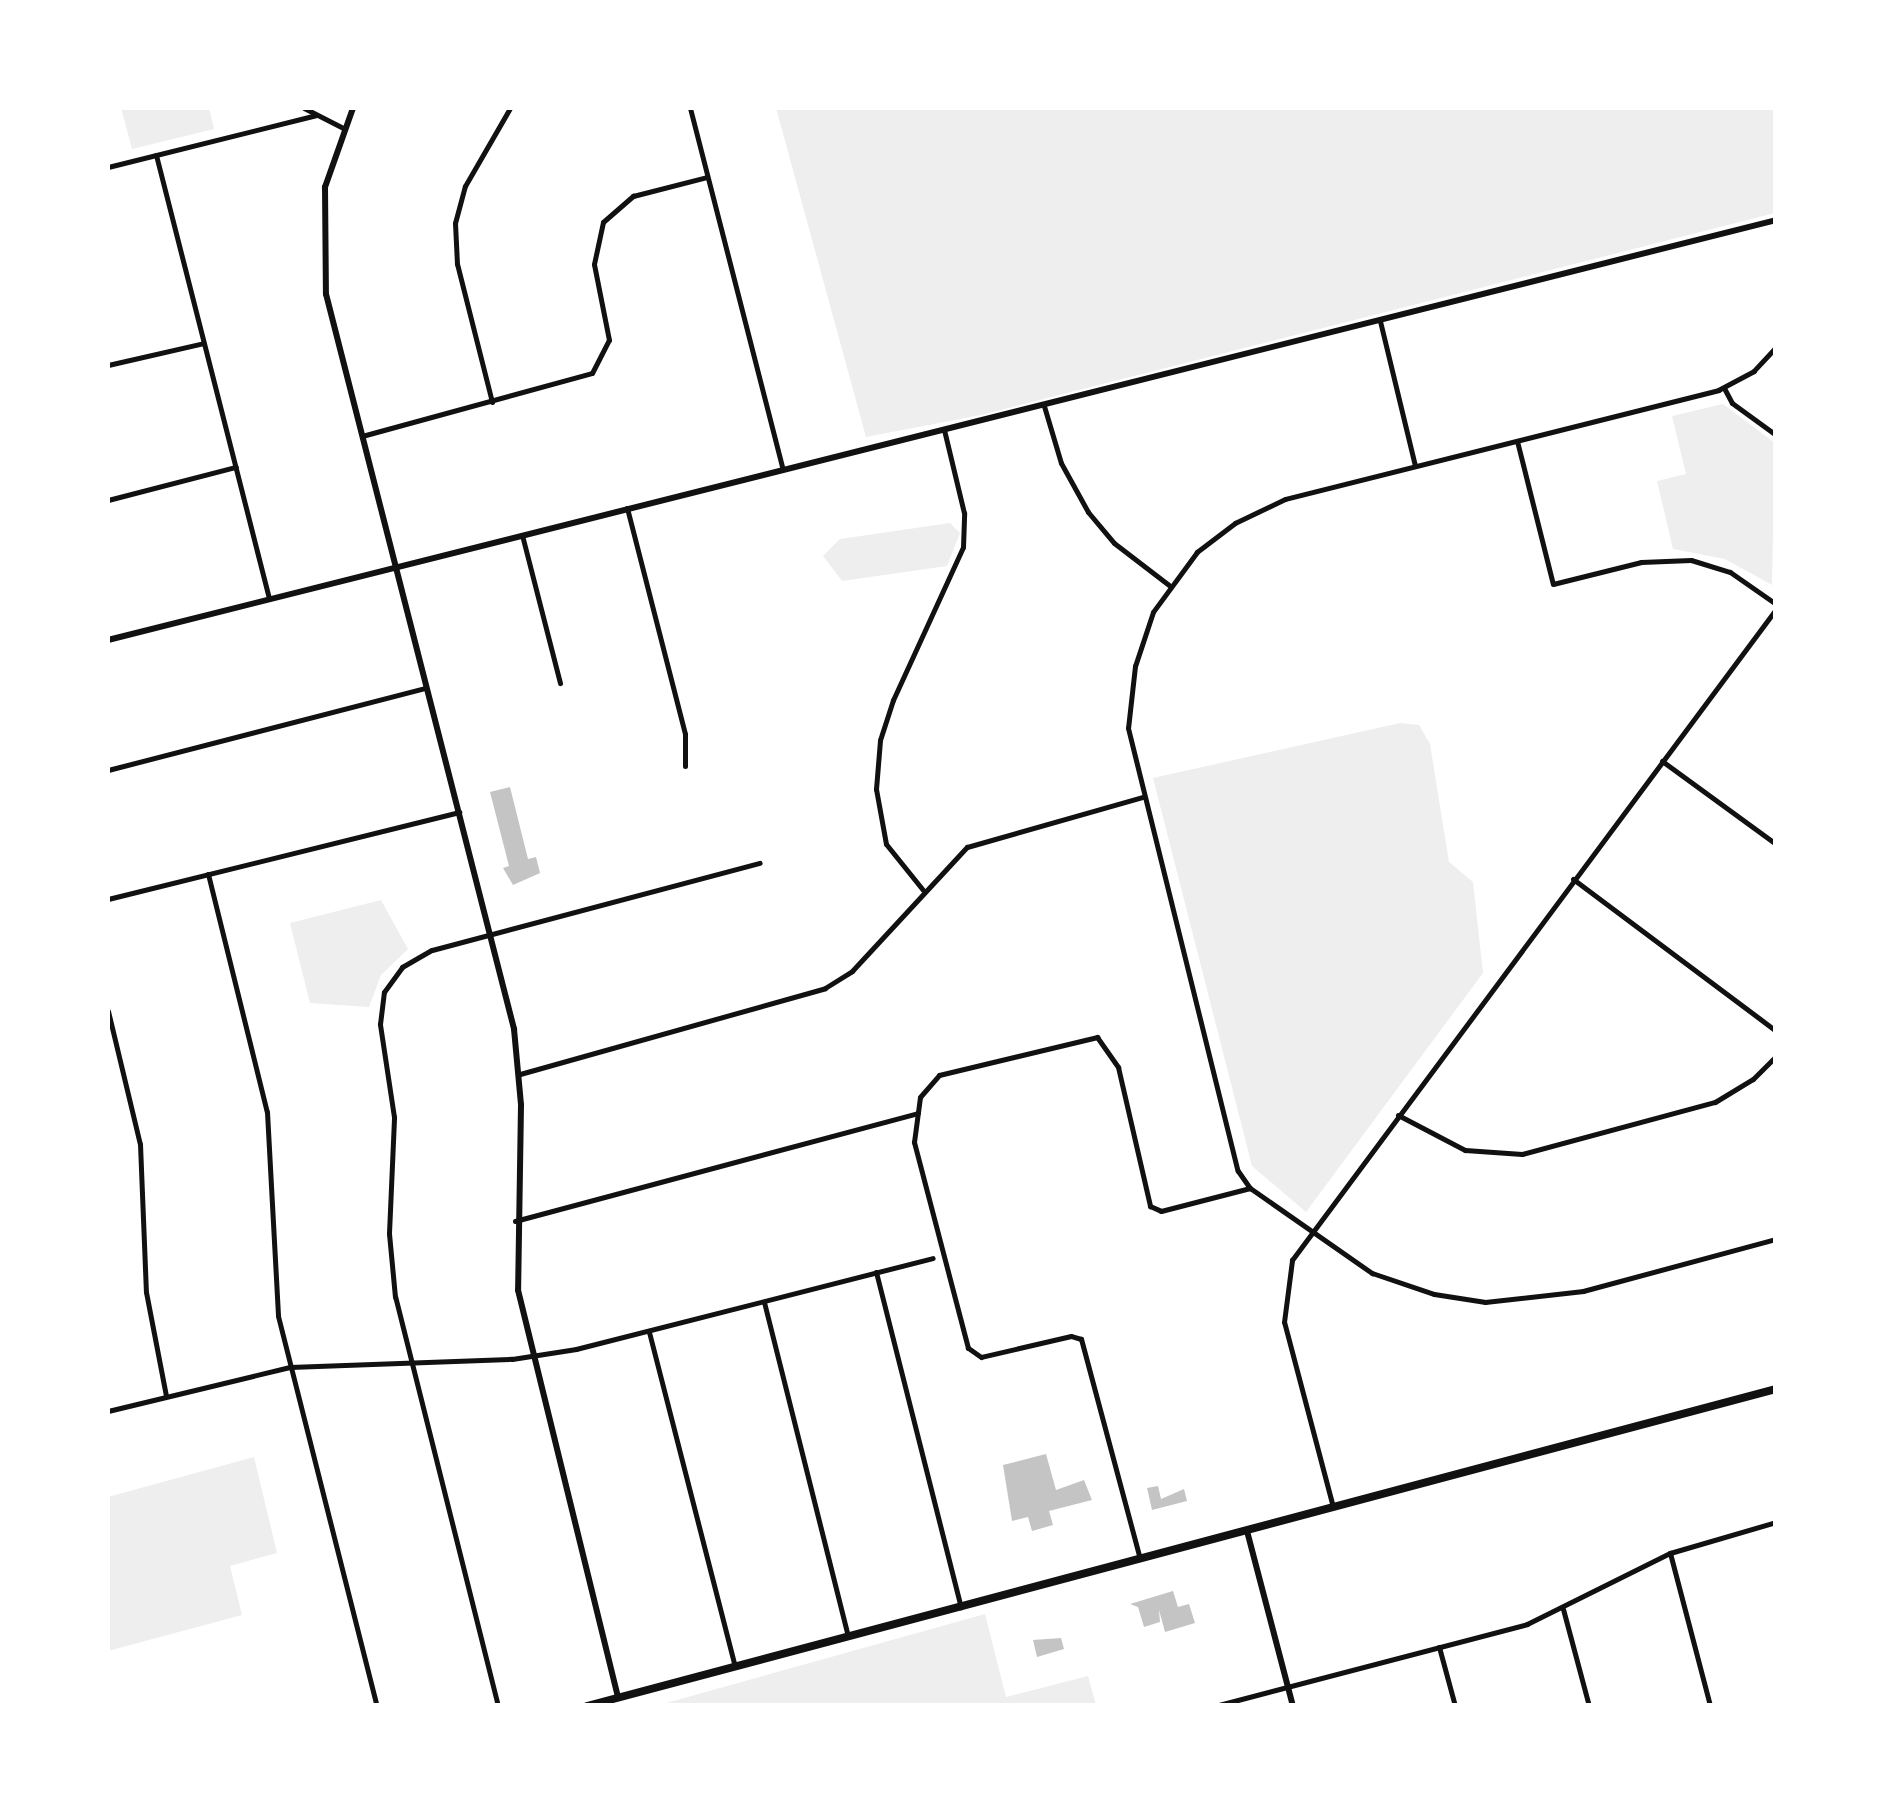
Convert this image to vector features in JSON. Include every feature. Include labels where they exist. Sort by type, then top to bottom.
[{"type":"main road","points":[[588,1706],[1776,1389]]},
{"type":"street","points":[[304,108],[342,128]]},
{"type":"street","points":[[354,108],[342,128],[324,187],[320,251],[362,436],[491,936],[520,1074],[514,1221],[518,1290],[618,1697]]},
{"type":"street","points":[[492,403],[457,264],[455,223],[465,186],[510,108]]},
{"type":"street","points":[[690,108],[783,469]]},
{"type":"street","points":[[108,167],[316,115]]},
{"type":"street","points":[[156,155],[269,599]]},
{"type":"street","points":[[362,436],[592,373],[609,340],[594,264],[603,222],[633,196],[707,176]]},
{"type":"street","points":[[108,640],[1776,220]]},
{"type":"street","points":[[1380,321],[1415,466]]},
{"type":"street","points":[[108,365],[204,343]]},
{"type":"street","points":[[1776,347],[1754,370],[1724,388],[1266,506],[1206,544],[1170,585],[1142,637],[1131,685],[1128,728],[1238,1171],[1250,1188],[1310,1233],[1390,1280],[1484,1302],[1583,1290],[1776,1239]]},
{"type":"street","points":[[1724,388],[1732,403],[1776,435]]},
{"type":"street","points":[[1044,406],[1061,463],[1088,512],[1114,543],[1170,585]]},
{"type":"street","points":[[923,890],[894,859],[882,831],[878,754],[893,700],[963,547],[964,513],[944,430]]},
{"type":"street","points":[[1334,1507],[1282,1309],[1286,1274],[1310,1233],[1776,606],[1730,572],[1692,560],[1641,562],[1553,584],[1517,441]]},
{"type":"street","points":[[108,500],[236,467]]},
{"type":"street","points":[[627,508],[686,734],[685,766]]},
{"type":"street","points":[[522,535],[560,683]]},
{"type":"street","points":[[108,770],[426,688]]},
{"type":"street","points":[[1662,761],[1776,844]]},
{"type":"street","points":[[520,1074],[826,988],[854,969],[958,854],[987,837],[1143,797]]},
{"type":"street","points":[[108,899],[458,812]]},
{"type":"street","points":[[498,1706],[410,1362],[390,1254],[394,1117],[381,1003],[394,975],[411,960],[760,863]]},
{"type":"street","points":[[208,874],[265,1100],[274,1291],[290,1368],[377,1706]]},
{"type":"street","points":[[1573,880],[1776,1031]]},
{"type":"street","points":[[108,1012],[140,1144],[146,1292],[166,1396]]},
{"type":"street","points":[[1140,1559],[1081,1339],[1070,1336],[981,1357],[968,1348],[914,1142],[918,1112],[928,1083],[1086,1036],[1110,1047],[1153,1209],[1250,1188]]},
{"type":"street","points":[[1398,1115],[1464,1150],[1522,1154],[1715,1102],[1743,1087],[1776,1056]]},
{"type":"street","points":[[514,1221],[918,1112]]},
{"type":"street","points":[[108,1411],[290,1368],[532,1357],[648,1332],[932,1258]]},
{"type":"street","points":[[876,1272],[961,1606]]},
{"type":"street","points":[[764,1302],[848,1637]]},
{"type":"street","points":[[648,1332],[735,1666]]},
{"type":"street","points":[[1215,1706],[1439,1647],[1562,1609],[1670,1553],[1776,1522]]},
{"type":"street","points":[[1247,1530],[1292,1706]]},
{"type":"street","points":[[1670,1553],[1710,1706]]},
{"type":"street","points":[[1562,1609],[1589,1706]]},
{"type":"street","points":[[1439,1647],[1454,1706]]},
{"type":"shaded area","points":[[121,108],[209,108],[214,129],[132,149]]},
{"type":"shaded area","points":[[776,108],[1775,108],[1775,213],[981,415],[866,437]]},
{"type":"shaded area","points":[[1723,404],[1775,443],[1772,585],[1725,559],[1673,549],[1657,481],[1686,474],[1672,416]]},
{"type":"shaded area","points":[[950,523],[960,533],[947,566],[842,581],[823,556],[840,539]]},
{"type":"shaded area","points":[[1400,723],[1419,725],[1430,744],[1449,862],[1473,882],[1483,973],[1306,1212],[1252,1166],[1153,778]]},
{"type":"shaded area","points":[[381,900],[408,949],[381,975],[369,1007],[310,1003],[290,923]]},
{"type":"shaded area","points":[[254,1457],[277,1553],[230,1566],[242,1615],[108,1651],[108,1497]]},
{"type":"shaded area","points":[[985,1614],[1006,1697],[1088,1676],[1096,1705],[659,1705]]},
{"type":"building","points":[[510,787],[528,859],[536,857],[540,873],[513,885],[503,868],[509,866],[490,792]]},
{"type":"building","points":[[1046,1454],[1056,1490],[1084,1480],[1092,1500],[1049,1511],[1053,1525],[1032,1531],[1028,1517],[1012,1521],[1003,1465]]},
{"type":"building","points":[[1158,1486],[1161,1499],[1184,1489],[1187,1501],[1152,1510],[1147,1488]]},
{"type":"building","points":[[1173,1591],[1178,1607],[1189,1604],[1195,1623],[1165,1632],[1159,1610],[1160,1622],[1144,1627],[1138,1607],[1130,1604]]},
{"type":"building","points":[[1061,1638],[1064,1649],[1037,1657],[1033,1640]]}]
